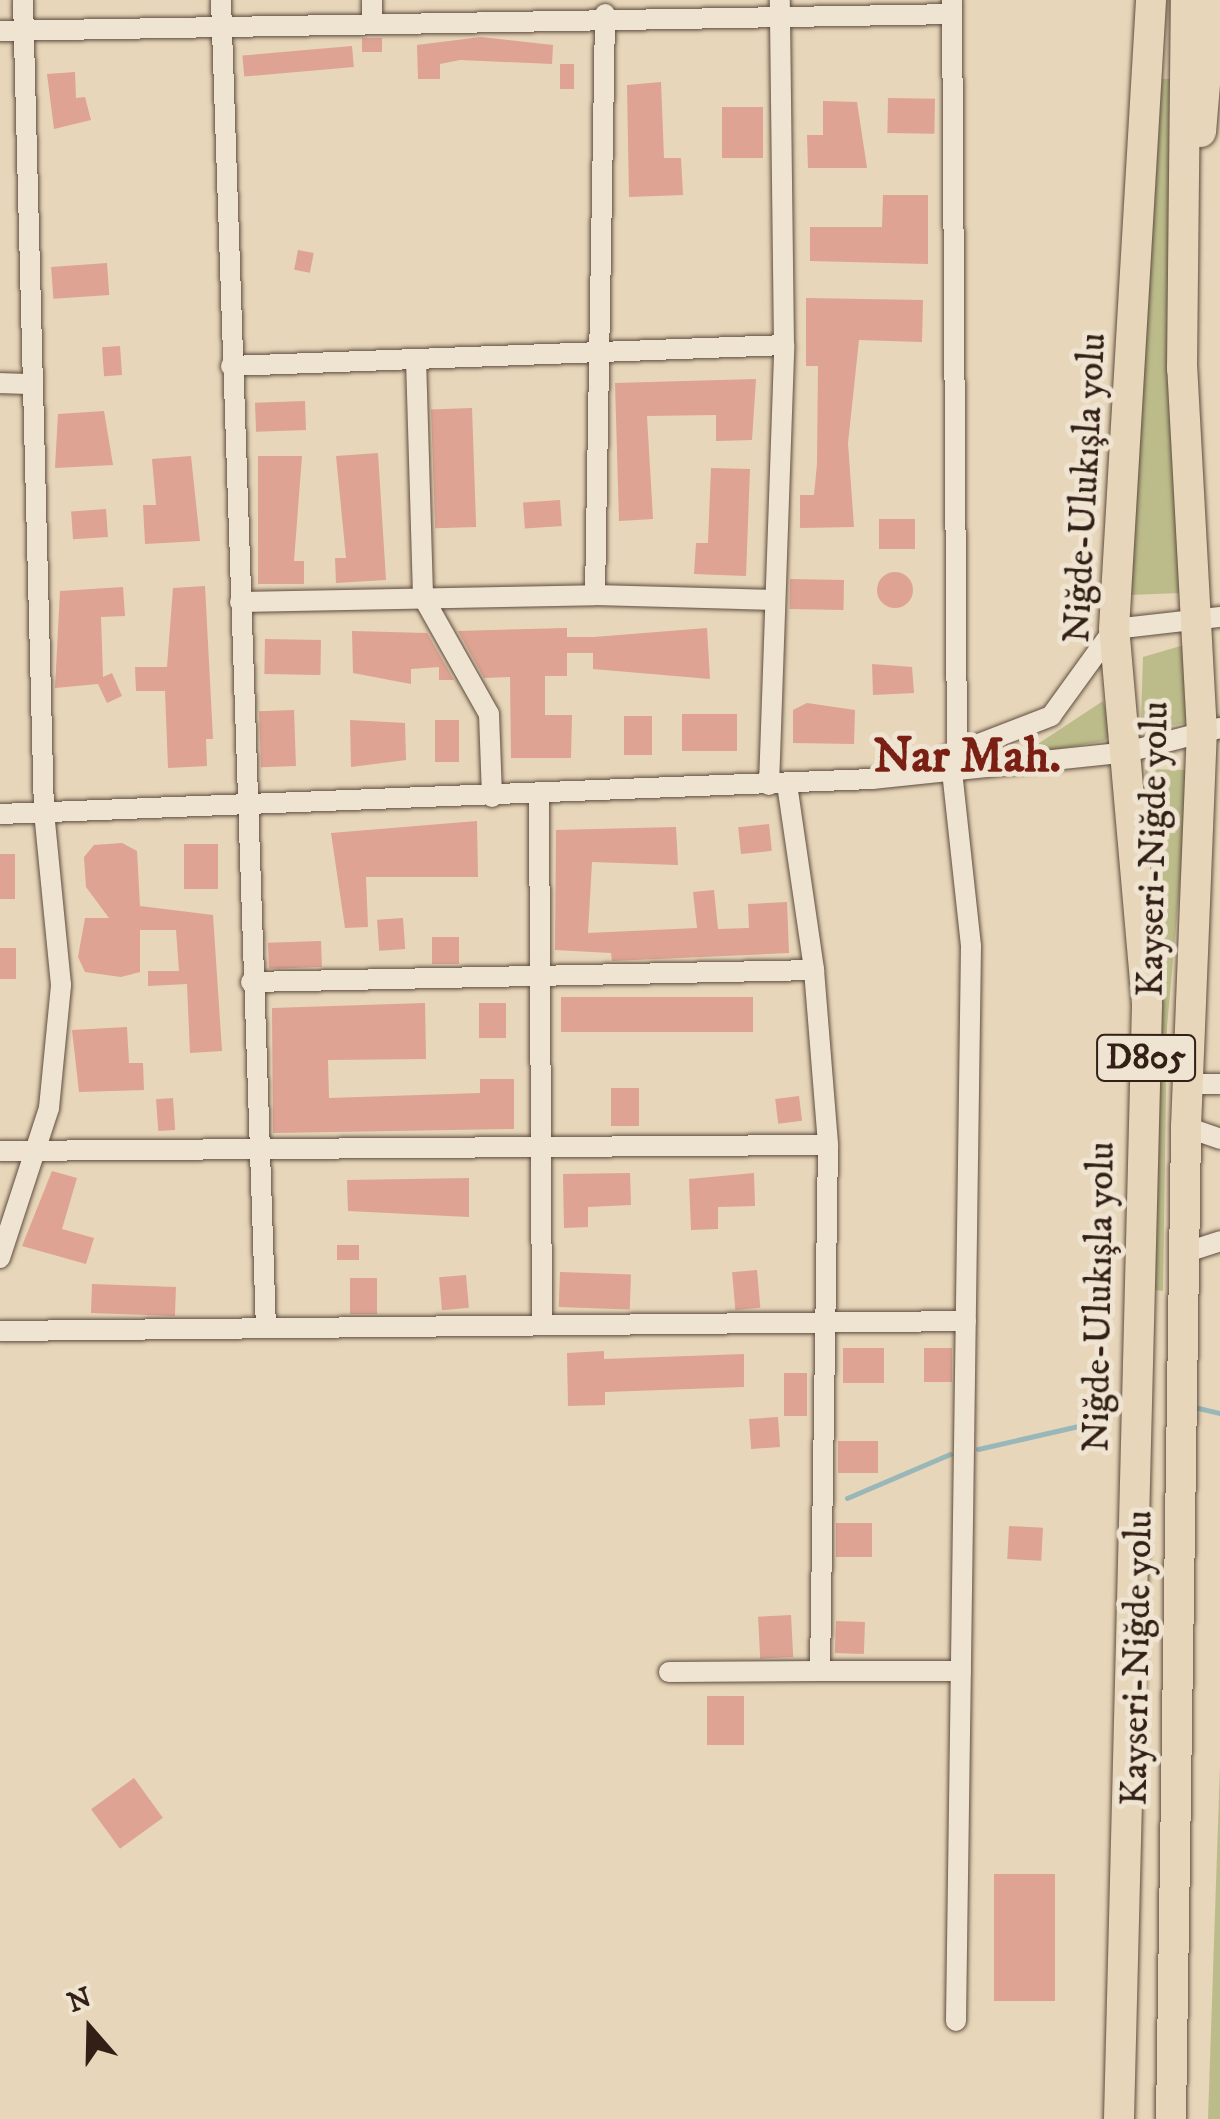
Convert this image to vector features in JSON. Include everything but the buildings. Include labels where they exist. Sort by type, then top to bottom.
[{"type":"highway","name":"Niğde-Ulukışla yolu","points":[[1120,2119],[1147,1004],[1114,630],[1147,0]]},
{"type":"highway","name":"Kayseri-Niğde yolu","points":[[1171,2119],[1186,1128],[1211,730],[1206,616],[1182,369],[1186,0]]},
{"type":"highway","points":[[1182,369],[1212,0]]},
{"type":"street","points":[[0,1258],[50,1108],[61,985],[44,812],[23,0]]},
{"type":"street","points":[[221,0],[243,806],[266,1328]]},
{"type":"street","points":[[0,31],[222,25],[372,10],[518,8],[605,14],[780,7],[952,7],[955,762],[971,946],[956,2021]]},
{"type":"street","points":[[780,7],[784,345],[776,600],[778,784],[814,970],[828,1145],[820,1671]]},
{"type":"street","points":[[595,595],[605,14]]},
{"type":"street","points":[[232,366],[784,345]]},
{"type":"street","points":[[416,359],[423,598],[489,714],[492,797]]},
{"type":"street","points":[[0,383],[33,384]]},
{"type":"street","points":[[240,602],[595,595],[776,600]]},
{"type":"street","points":[[955,762],[1051,716],[1114,630],[1206,616]]},
{"type":"street","points":[[0,814],[872,779],[955,762],[1127,752],[1211,730]]},
{"type":"street","points":[[540,795],[542,1325]]},
{"type":"street","points":[[250,982],[814,970]]},
{"type":"street","points":[[1188,1084],[1220,1084]]},
{"type":"street","points":[[1186,1128],[1220,1139]]},
{"type":"street","points":[[0,1151],[828,1145]]},
{"type":"street","points":[[1184,1253],[1220,1241]]},
{"type":"street","points":[[0,1331],[966,1321]]},
{"type":"street","points":[[669,1672],[961,1671]]},
{"type":"green space","points":[[1162,79],[1174,79],[1180,593],[1130,595]]},
{"type":"green space","points":[[1184,645],[1190,711],[1185,723],[1150,730],[1141,720],[1143,657]]},
{"type":"green space","points":[[1103,701],[1113,734],[1104,741],[1021,755]]},
{"type":"green space","points":[[1145,769],[1190,770],[1167,1027],[1163,1291],[1155,1290],[1161,1027]]},
{"type":"green space","points":[[1220,1765],[1220,2119],[1208,2119]]},
{"type":"waterway","points":[[1198,1408],[1220,1413]]},
{"type":"waterway","points":[[978,1449],[1096,1422]]},
{"type":"waterway","points":[[847,1498],[950,1454]]},
{"type":"district","name":"Nar Mah.","points":[[967,758]]}]
